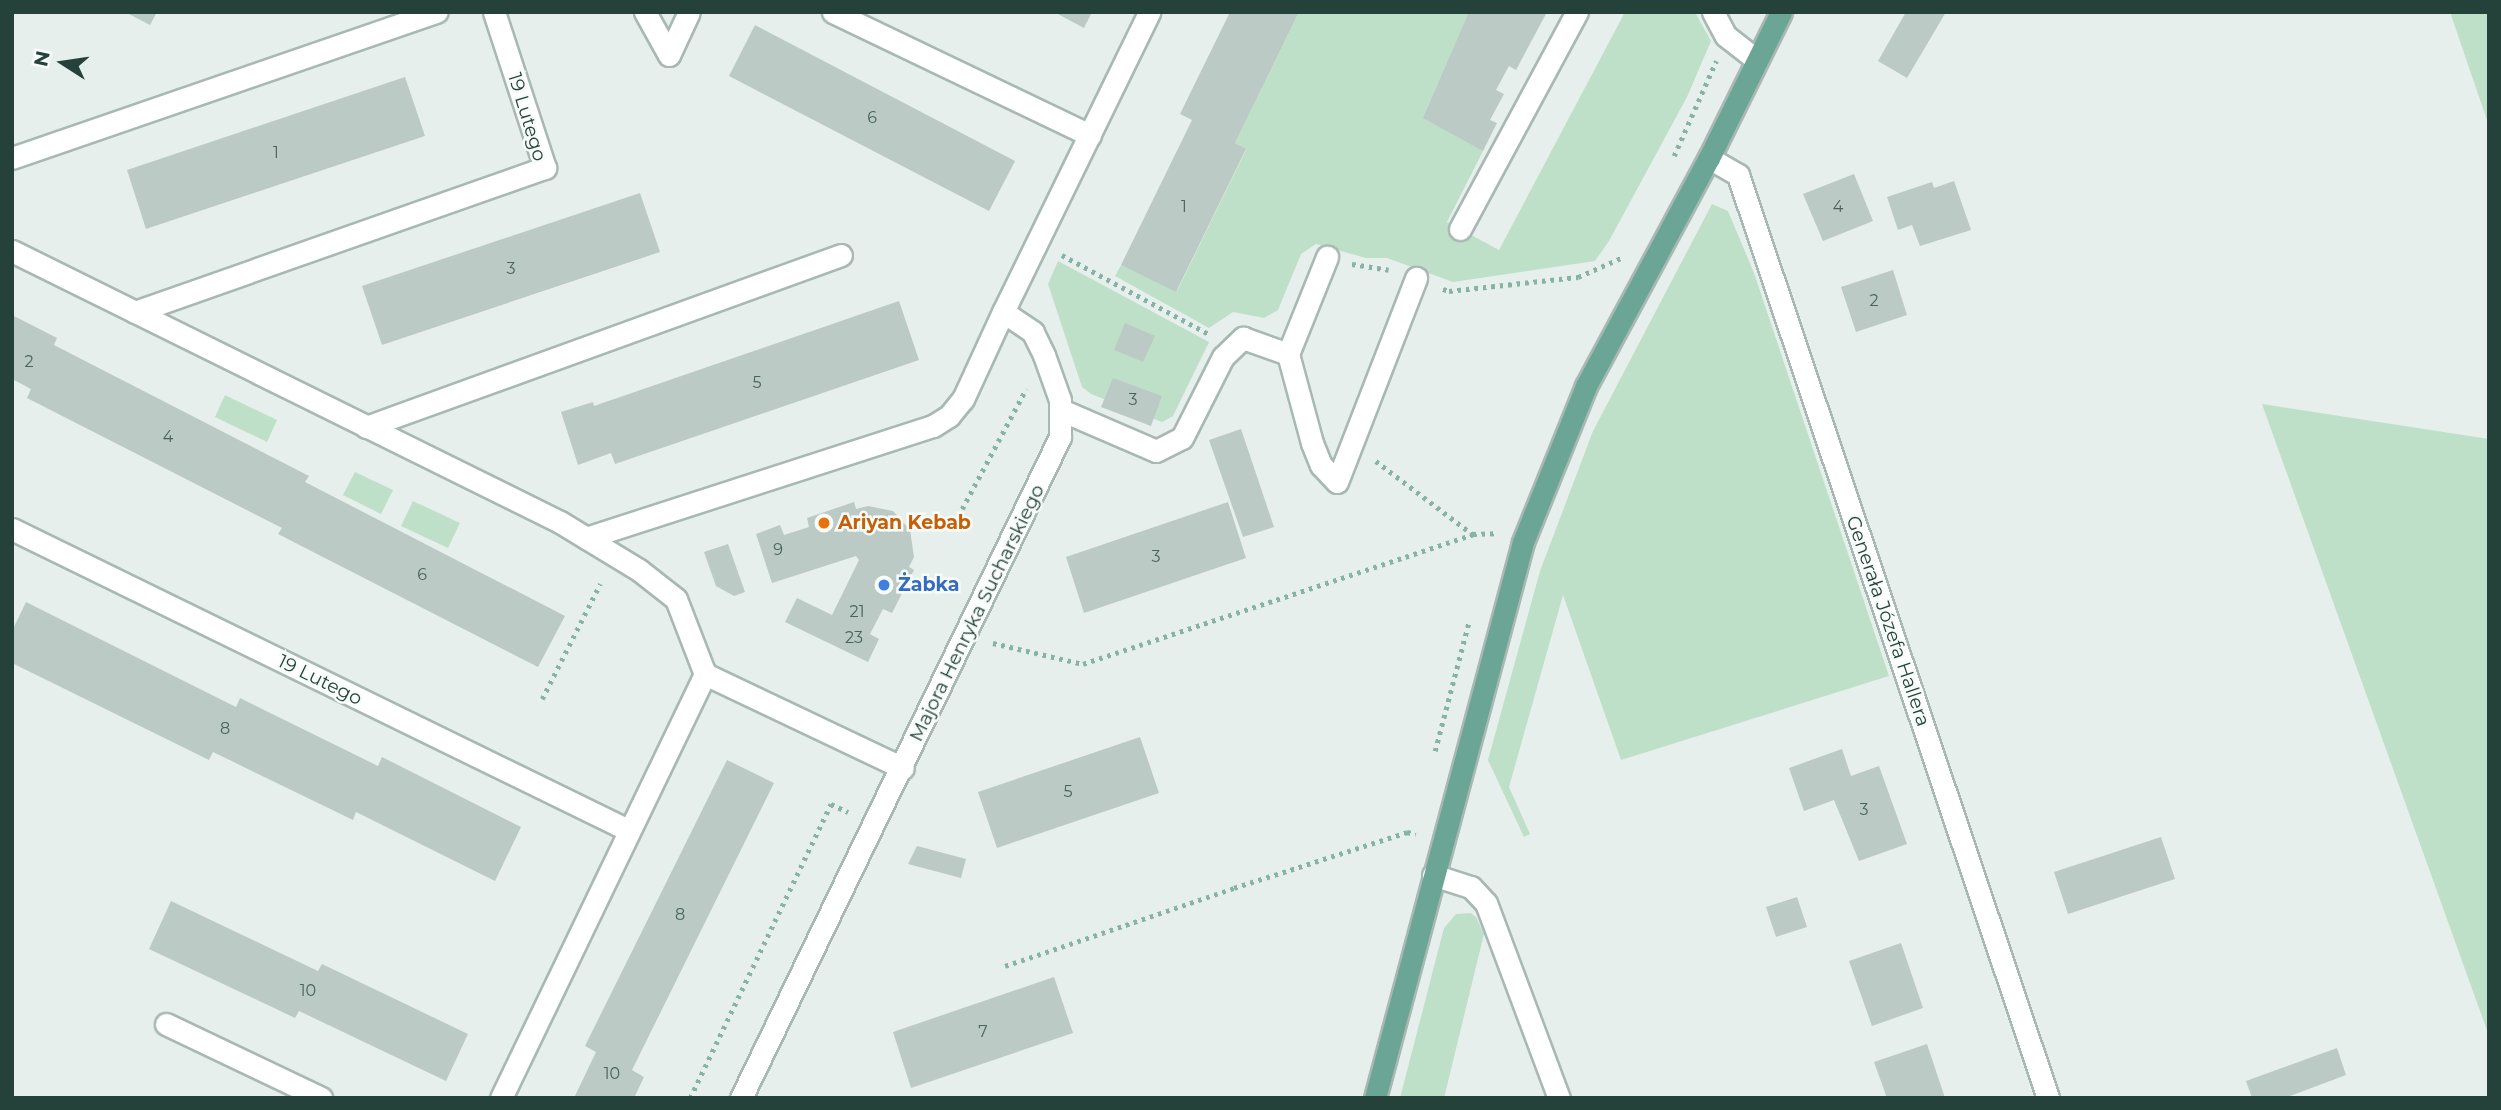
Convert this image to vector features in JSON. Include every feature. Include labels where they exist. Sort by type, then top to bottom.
[{"type":"main road","points":[[1755,59],[1763,12]]},
{"type":"main road","points":[[1375,1098],[1523,542],[1586,386],[1709,158],[1755,59],[1781,12]]},
{"type":"street","points":[[12,158],[437,12]]},
{"type":"street","name":"19 Lutego","points":[[135,312],[545,168],[494,12]]},
{"type":"street","points":[[645,12],[669,55],[689,12]]},
{"type":"street","points":[[833,12],[1090,135]]},
{"type":"street","points":[[586,538],[933,426],[949,416],[963,399],[1149,12]]},
{"type":"street","points":[[1460,229],[1577,12]]},
{"type":"street","points":[[1713,12],[1726,36],[1755,59]]},
{"type":"street","name":"Generała Józefa Hallera","points":[[1709,158],[1738,175],[2048,1098]]},
{"type":"street","points":[[12,251],[586,538],[639,569],[676,599],[705,674],[903,768]]},
{"type":"street","points":[[366,427],[841,255]]},
{"type":"street","points":[[1327,257],[1288,354],[1312,443],[1321,465],[1337,482],[1416,278]]},
{"type":"street","name":"Majora Henryka Sucharskiego","points":[[741,1098],[903,768],[1060,437],[1061,410],[1044,355],[1033,332],[1003,312]]},
{"type":"street","points":[[1061,410],[1156,452],[1182,438],[1223,357],[1243,338],[1288,354]]},
{"type":"street","name":"19 Lutego","points":[[12,529],[628,830]]},
{"type":"street","points":[[501,1098],[705,674]]},
{"type":"street","points":[[1433,875],[1471,887],[1486,903],[1559,1098]]},
{"type":"street","points":[[166,1024],[321,1098]]},
{"type":"path","points":[[1055,252],[1216,338]]},
{"type":"path","points":[[962,509],[1016,405],[1032,380]]},
{"type":"path","points":[[1352,443],[1473,534]]},
{"type":"path","points":[[965,637],[1083,664],[1473,534],[1497,533]]},
{"type":"path","points":[[542,699],[600,584]]},
{"type":"path","points":[[690,1098],[831,804],[859,816]]},
{"type":"path","points":[[1005,966],[1408,832],[1442,840]]},
{"type":"green space","points":[[1299,12],[1469,12],[1483,151],[1447,222],[1499,250],[1625,12],[1695,12],[1711,41],[1687,97],[1609,241],[1595,261],[1453,282],[1387,258],[1366,258],[1316,244],[1301,254],[1278,310],[1264,318],[1233,312],[1209,328],[1115,276],[1121,265],[1177,291],[1246,150],[1235,143]]},
{"type":"green space","points":[[2450,12],[2489,12],[2489,126]]},
{"type":"green space","points":[[1712,204],[1728,211],[1754,273],[1889,676],[1621,760],[1563,595],[1509,787],[1530,834],[1524,837],[1488,760],[1540,571],[1593,431]]},
{"type":"green space","points":[[1058,261],[1209,342],[1173,416],[1162,422],[1091,394],[1082,387],[1048,284]]},
{"type":"green space","points":[[225,395],[277,420],[267,442],[215,417]]},
{"type":"green space","points":[[2262,404],[2489,439],[2489,1036]]},
{"type":"green space","points":[[355,472],[393,490],[381,514],[343,495]]},
{"type":"green space","points":[[413,501],[460,523],[448,548],[401,526]]},
{"type":"green space","points":[[1471,913],[1476,917],[1484,934],[1444,1098],[1400,1098],[1444,928],[1456,914]]},
{"type":"building","points":[[125,12],[157,12],[150,25]]},
{"type":"building","points":[[1054,12],[1092,12],[1084,28]]},
{"type":"building","points":[[1230,12],[1299,12],[1235,143],[1246,149],[1176,292],[1121,265],[1192,120],[1180,114]]},
{"type":"building","points":[[1469,12],[1547,12],[1516,70],[1509,66],[1496,90],[1504,94],[1490,120],[1497,123],[1483,151],[1423,118]]},
{"type":"building","points":[[1906,12],[1946,12],[1907,78],[1878,61]]},
{"type":"building","points":[[755,25],[1015,161],[989,211],[729,76]]},
{"type":"building","points":[[405,77],[425,136],[146,229],[127,170]]},
{"type":"building","points":[[1854,174],[1873,221],[1823,241],[1803,194]]},
{"type":"building","points":[[1954,181],[1971,230],[1920,246],[1912,225],[1898,230],[1887,197],[1932,182],[1934,188]]},
{"type":"building","points":[[640,193],[660,252],[382,345],[362,286]]},
{"type":"building","points":[[1893,270],[1907,315],[1856,332],[1841,287]]},
{"type":"building","points":[[899,301],[919,360],[615,464],[611,453],[578,465],[561,412],[593,402],[594,406]]},
{"type":"building","points":[[12,315],[57,338],[54,345],[309,476],[305,482],[565,616],[538,667],[278,534],[282,528],[27,398],[31,389],[12,379]]},
{"type":"building","points":[[1125,323],[1155,336],[1143,362],[1114,350]]},
{"type":"building","points":[[1113,378],[1162,396],[1151,426],[1101,407]]},
{"type":"building","points":[[1241,429],[1274,527],[1243,537],[1209,440]]},
{"type":"building","points":[[854,502],[856,509],[868,506],[893,511],[910,530],[914,557],[909,567],[914,570],[892,613],[883,609],[870,634],[879,639],[868,662],[785,622],[797,598],[832,615],[859,560],[856,556],[772,583],[756,534],[780,525],[784,535],[809,527],[807,518]]},
{"type":"building","points":[[1228,502],[1246,558],[1084,613],[1066,557]]},
{"type":"building","points":[[728,544],[745,592],[734,596],[716,586],[704,552]]},
{"type":"building","points":[[26,602],[236,707],[240,698],[378,766],[382,757],[521,827],[495,881],[356,812],[353,820],[213,752],[209,760],[12,663],[12,631]]},
{"type":"building","points":[[1140,737],[1159,793],[997,848],[978,792]]},
{"type":"building","points":[[1842,749],[1851,776],[1879,766],[1907,844],[1859,861],[1834,800],[1804,811],[1789,768]]},
{"type":"building","points":[[727,760],[774,783],[632,1070],[644,1077],[634,1098],[574,1098],[596,1052],[585,1046]]},
{"type":"building","points":[[2161,837],[2175,879],[2068,914],[2054,872]]},
{"type":"building","points":[[917,846],[966,859],[961,878],[908,864]]},
{"type":"building","points":[[1797,897],[1807,927],[1776,937],[1766,907]]},
{"type":"building","points":[[171,901],[318,971],[322,964],[468,1034],[446,1081],[299,1011],[295,1018],[149,949]]},
{"type":"building","points":[[1901,943],[1923,1008],[1872,1026],[1849,961]]},
{"type":"building","points":[[1054,977],[1073,1033],[911,1088],[893,1032]]},
{"type":"building","points":[[1927,1044],[1945,1098],[1887,1098],[1874,1062]]},
{"type":"building","points":[[2337,1048],[2346,1075],[2285,1098],[2252,1098],[2246,1081]]},
{"type":"place","name":"Ariyan Kebab","points":[[824,523]]},
{"type":"place","name":"Żabka","points":[[884,585]]}]
